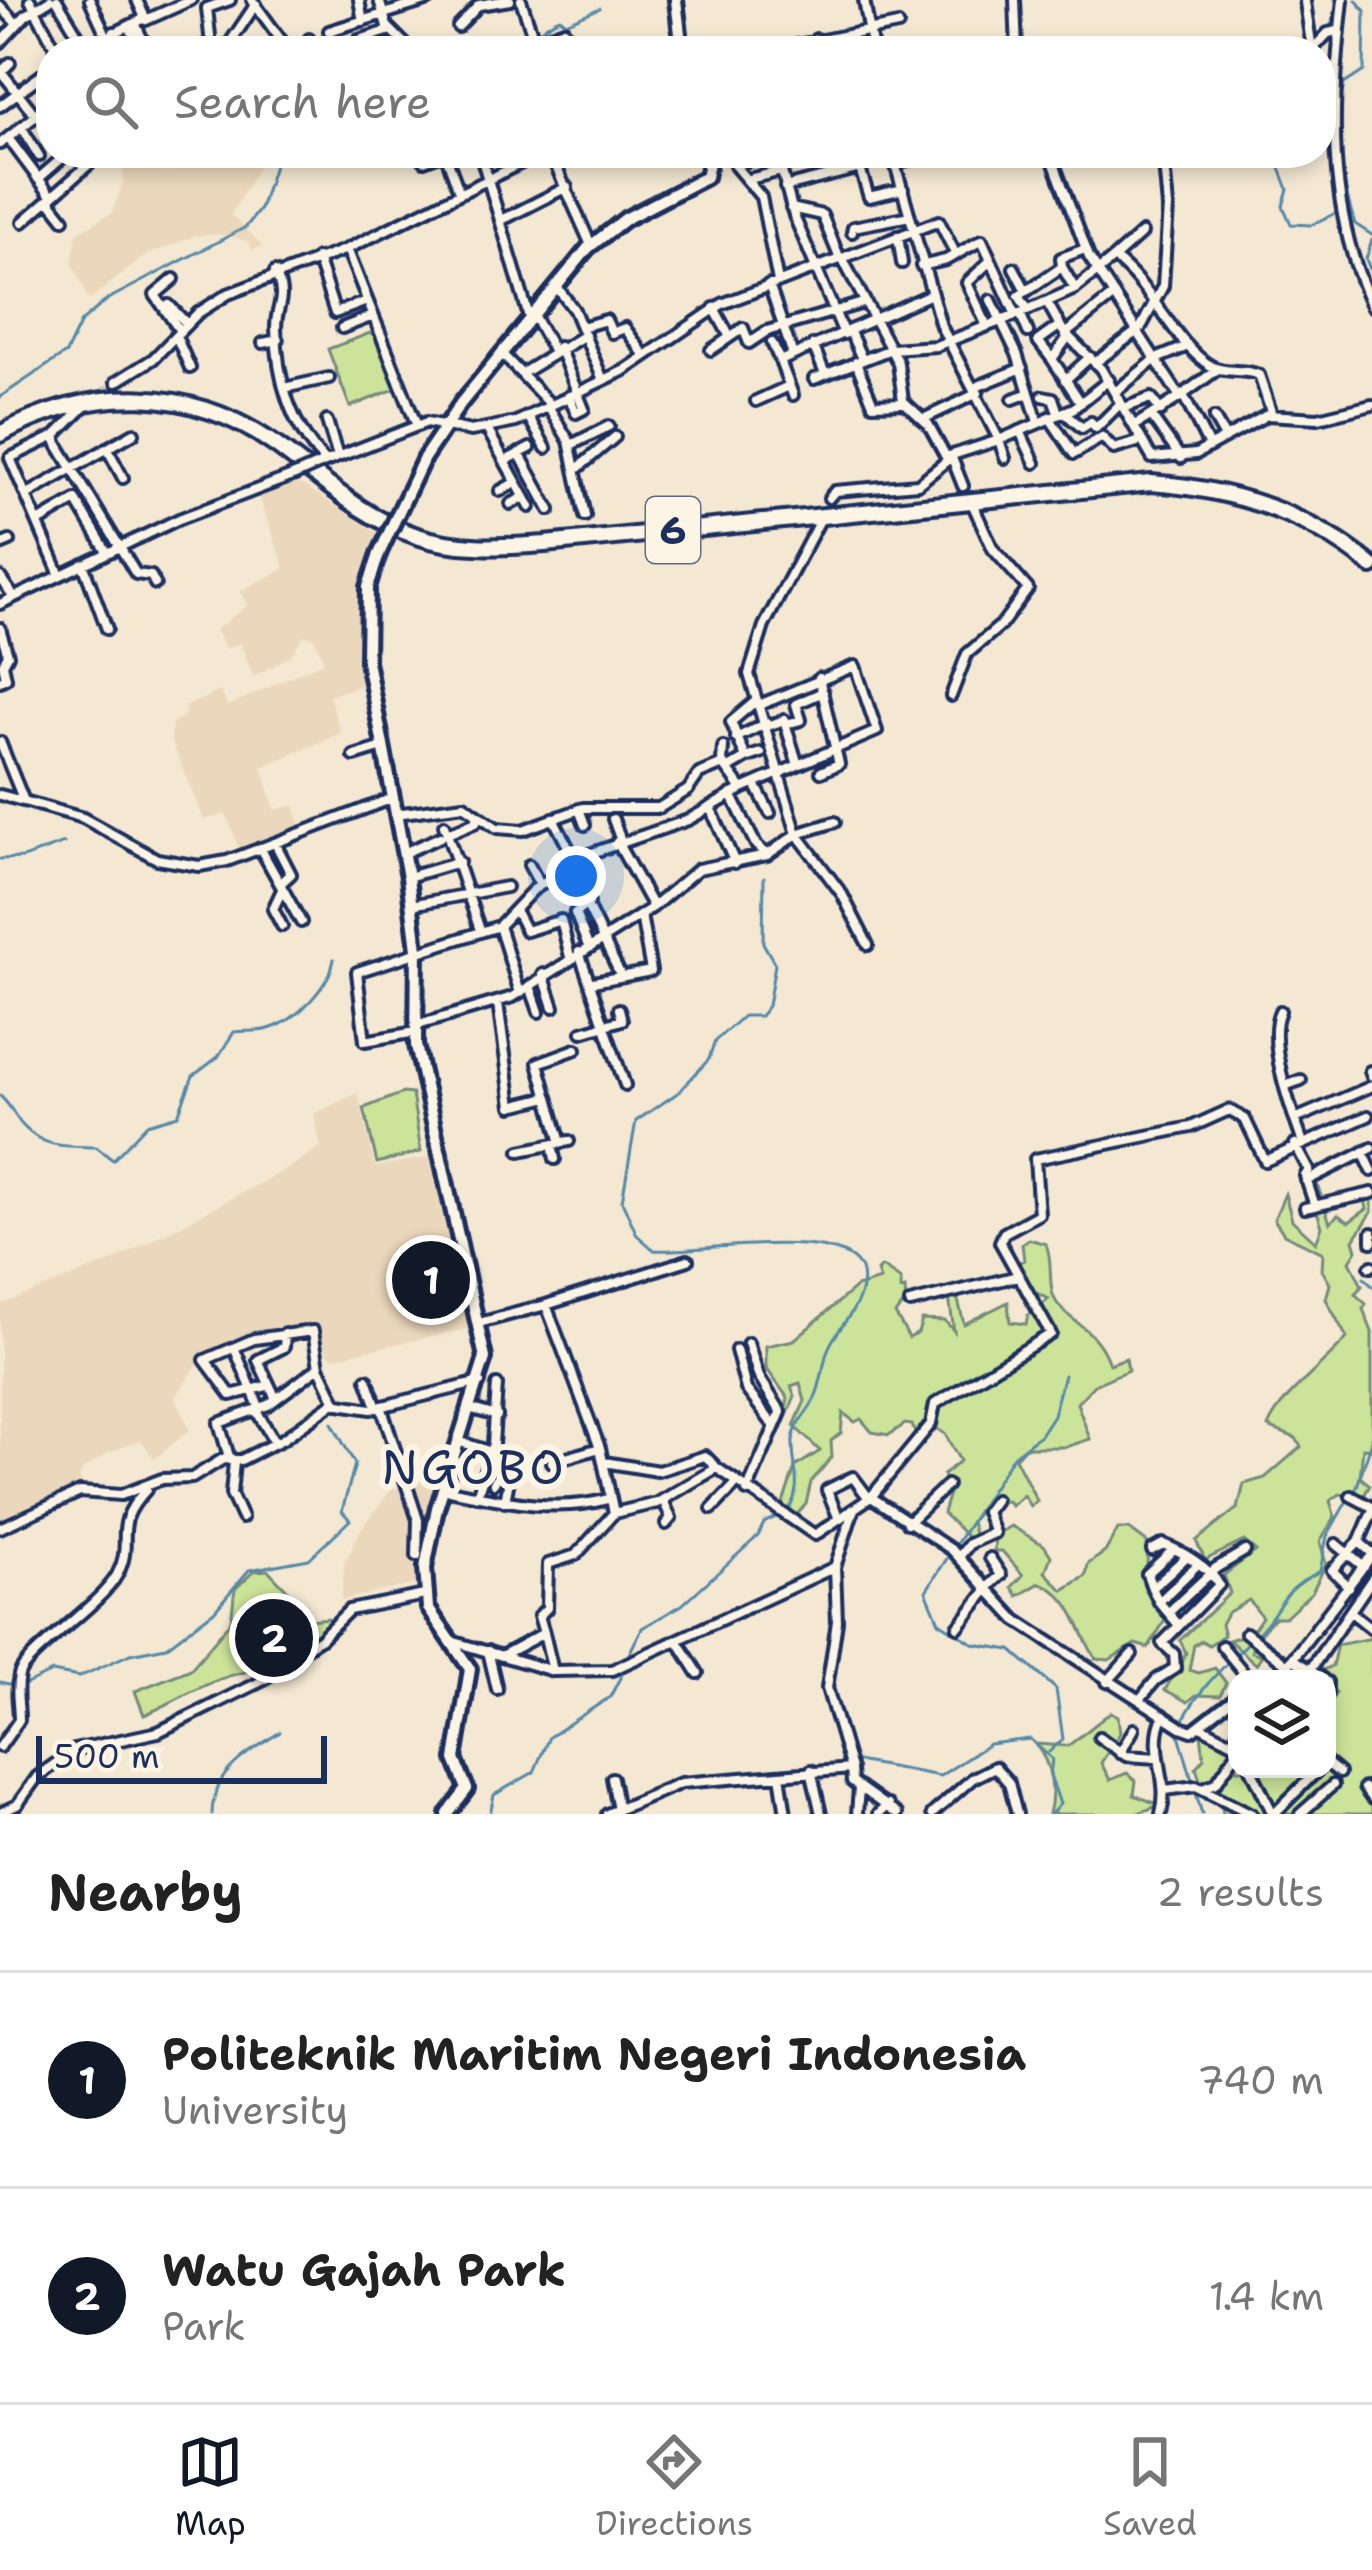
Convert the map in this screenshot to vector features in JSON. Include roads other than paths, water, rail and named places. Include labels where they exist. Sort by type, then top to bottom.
[{"type":"highway","name":"6","points":[[0,431],[40,408],[86,394],[142,390],[186,397],[248,420],[384,515],[434,534],[481,541],[1150,475],[1258,494],[1314,518],[1372,557]]},
{"type":"highway","name":"6","points":[[0,431],[88,400],[146,397],[184,403],[248,428],[374,517],[418,536],[472,547],[545,544],[1151,483],[1209,489],[1275,508],[1339,541],[1372,566]]},
{"type":"main road","points":[[676,0],[680,36]]},
{"type":"main road","points":[[448,1814],[467,1790],[455,1754],[470,1673],[431,1615],[425,1595],[429,1542],[485,1358],[432,1133],[417,1029],[417,949],[408,878],[365,641],[368,586],[424,458],[531,316],[591,245],[620,222],[706,177],[708,168]]},
{"type":"street","points":[[0,44],[33,4],[54,0],[74,36]]},
{"type":"street","points":[[90,0],[109,34]]},
{"type":"street","points":[[105,36],[194,0],[201,10],[230,0]]},
{"type":"street","points":[[359,0],[363,21]]},
{"type":"street","points":[[379,0],[382,16],[397,36]]},
{"type":"street","points":[[329,31],[430,0]]},
{"type":"street","points":[[458,27],[479,5],[510,0]]},
{"type":"street","points":[[520,0],[535,36]]},
{"type":"street","points":[[864,0],[870,36]]},
{"type":"street","points":[[1015,0],[1016,36]]},
{"type":"street","points":[[1336,132],[1342,0]]},
{"type":"street","points":[[136,36],[141,1]]},
{"type":"street","points":[[233,36],[254,2],[278,36]]},
{"type":"street","points":[[1304,2],[1309,36]]},
{"type":"street","points":[[33,4],[49,36]]},
{"type":"street","points":[[0,6],[16,24]]},
{"type":"street","points":[[207,8],[209,36]]},
{"type":"street","points":[[139,22],[151,32]]},
{"type":"street","points":[[139,22],[143,36]]},
{"type":"street","points":[[832,36],[898,25]]},
{"type":"street","points":[[372,36],[391,30]]},
{"type":"street","points":[[1331,36],[1338,31]]},
{"type":"street","points":[[10,63],[0,71],[36,114]]},
{"type":"street","points":[[0,106],[36,80]]},
{"type":"street","points":[[36,116],[4,141],[21,154],[64,220]]},
{"type":"street","points":[[21,154],[36,152],[22,128]]},
{"type":"street","points":[[37,180],[51,168]]},
{"type":"street","points":[[23,222],[85,168]]},
{"type":"street","points":[[451,168],[460,191]]},
{"type":"street","points":[[486,168],[531,316],[556,348],[574,394]]},
{"type":"street","points":[[116,382],[153,359],[219,298],[275,272],[347,249],[506,168]]},
{"type":"street","points":[[555,168],[591,245]]},
{"type":"street","points":[[737,168],[760,197],[774,284],[793,355]]},
{"type":"street","points":[[781,168],[792,212],[859,360],[873,404],[904,403],[923,418],[964,486]]},
{"type":"street","points":[[785,187],[860,168],[868,197],[903,189]]},
{"type":"street","points":[[896,168],[929,295],[1005,458]]},
{"type":"street","points":[[1055,168],[1096,269],[1140,329],[1209,446]]},
{"type":"street","points":[[1065,380],[1140,329],[1157,299],[1167,257],[1164,168]]},
{"type":"street","points":[[1335,168],[1346,236],[1372,306]]},
{"type":"street","points":[[749,179],[782,171]]},
{"type":"street","points":[[500,221],[566,187]]},
{"type":"street","points":[[792,212],[822,215],[872,322],[891,349],[902,376],[904,403]]},
{"type":"street","points":[[852,232],[888,217],[910,216]]},
{"type":"street","points":[[0,604],[119,546],[417,426],[488,429],[528,416],[646,356],[714,308],[913,230],[941,221],[956,255]]},
{"type":"street","points":[[814,379],[891,349],[948,342],[1047,302],[1075,289],[1142,233]]},
{"type":"street","points":[[898,236],[902,262]]},
{"type":"street","points":[[921,266],[956,255],[981,240],[1028,332]]},
{"type":"street","points":[[319,243],[335,314],[367,301]]},
{"type":"street","points":[[347,249],[417,426]]},
{"type":"street","points":[[1075,289],[1061,258],[1085,249]]},
{"type":"street","points":[[1114,258],[1157,299],[1188,346],[1218,369],[1256,372],[1268,388],[1272,415]]},
{"type":"street","points":[[987,326],[967,283],[991,260]]},
{"type":"street","points":[[1021,313],[1019,297],[1062,267]]},
{"type":"street","points":[[1014,268],[1026,291]]},
{"type":"street","points":[[275,272],[284,303],[275,322],[284,388],[297,431],[323,463]]},
{"type":"street","points":[[174,279],[155,295],[181,330]]},
{"type":"street","points":[[557,286],[604,380]]},
{"type":"street","points":[[781,361],[929,295]]},
{"type":"street","points":[[1082,403],[1038,341],[1064,332],[1114,295]]},
{"type":"street","points":[[992,300],[1039,422]]},
{"type":"street","points":[[1047,302],[1064,332],[1109,380],[1150,457],[1181,458],[1272,415],[1318,418],[1372,405]]},
{"type":"street","points":[[711,350],[743,328],[749,343],[784,326],[863,303]]},
{"type":"street","points":[[169,305],[190,368]]},
{"type":"street","points":[[714,308],[730,337]]},
{"type":"street","points":[[342,328],[373,316]]},
{"type":"street","points":[[521,374],[606,320],[612,333],[625,328],[646,356]]},
{"type":"street","points":[[1052,359],[1064,332]]},
{"type":"street","points":[[262,343],[278,340]]},
{"type":"street","points":[[756,401],[791,391],[772,343]]},
{"type":"street","points":[[813,345],[825,374]]},
{"type":"street","points":[[1115,392],[1156,359],[1188,346]]},
{"type":"street","points":[[501,353],[549,406],[571,445],[585,515]]},
{"type":"street","points":[[923,418],[1022,368]]},
{"type":"street","points":[[1134,426],[1218,369]]},
{"type":"street","points":[[284,388],[328,378]]},
{"type":"street","points":[[829,498],[833,491],[918,484],[950,459],[1082,403],[1109,380]]},
{"type":"street","points":[[1013,399],[1029,392]]},
{"type":"street","points":[[1043,396],[1053,398],[1074,454],[1123,405],[1151,398],[1161,411]]},
{"type":"street","points":[[59,574],[28,494],[5,460],[55,436],[82,408]]},
{"type":"street","points":[[1057,414],[1083,428],[1091,422],[1114,449],[1141,440]]},
{"type":"street","points":[[528,416],[546,448]]},
{"type":"street","points":[[1151,416],[1181,458]]},
{"type":"street","points":[[1214,418],[1225,437]]},
{"type":"street","points":[[327,421],[338,457]]},
{"type":"street","points":[[571,445],[609,426]]},
{"type":"street","points":[[488,429],[530,507]]},
{"type":"street","points":[[1019,431],[1035,463]]},
{"type":"street","points":[[28,494],[134,433]]},
{"type":"street","points":[[55,436],[136,574],[151,576],[155,584]]},
{"type":"street","points":[[577,469],[615,436]]},
{"type":"street","points":[[107,448],[123,478]]},
{"type":"street","points":[[505,461],[530,448]]},
{"type":"street","points":[[519,454],[550,510]]},
{"type":"street","points":[[500,490],[516,482]]},
{"type":"street","points":[[40,520],[76,500],[83,485]]},
{"type":"street","points":[[511,504],[524,497]]},
{"type":"street","points":[[76,500],[107,552]]},
{"type":"street","points":[[951,696],[967,654],[1001,625],[1028,589],[993,549],[971,503]]},
{"type":"street","points":[[820,520],[750,661],[797,835],[842,894],[868,945]]},
{"type":"street","points":[[83,564],[107,628]]},
{"type":"street","points":[[0,577],[13,596]]},
{"type":"street","points":[[0,628],[8,655],[3,664],[6,678],[0,681]]},
{"type":"street","points":[[746,758],[731,722],[758,702],[856,667],[877,729],[664,828],[572,864],[540,885],[499,926],[357,972],[365,1041],[417,1029],[520,993],[653,907],[698,868],[767,855],[797,835],[836,821]]},
{"type":"street","points":[[819,678],[838,764],[821,772]]},
{"type":"street","points":[[736,739],[767,724],[801,720],[795,705],[824,692]]},
{"type":"street","points":[[788,709],[788,742],[798,766]]},
{"type":"street","points":[[0,742],[24,801]]},
{"type":"street","points":[[775,746],[788,742]]},
{"type":"street","points":[[354,756],[384,746]]},
{"type":"street","points":[[723,747],[726,766],[742,789]]},
{"type":"street","points":[[395,814],[460,804],[510,831],[579,809],[659,808],[688,790],[699,774],[761,753]]},
{"type":"street","points":[[755,784],[770,813]]},
{"type":"street","points":[[731,794],[752,839],[767,855]]},
{"type":"street","points":[[0,795],[83,818],[126,846],[179,865],[213,865],[393,798]]},
{"type":"street","points":[[710,807],[735,863]]},
{"type":"street","points":[[659,808],[664,828]]},
{"type":"street","points":[[579,809],[585,825]]},
{"type":"street","points":[[404,853],[478,816]]},
{"type":"street","points":[[553,818],[621,976]]},
{"type":"street","points":[[613,819],[619,842],[653,907]]},
{"type":"street","points":[[443,832],[459,862],[480,930]]},
{"type":"street","points":[[275,843],[291,874],[273,909],[282,926]]},
{"type":"street","points":[[260,848],[301,922]]},
{"type":"street","points":[[408,878],[459,862]]},
{"type":"street","points":[[529,865],[540,885]]},
{"type":"street","points":[[411,905],[506,887]]},
{"type":"street","points":[[579,952],[575,913],[589,903]]},
{"type":"street","points":[[515,910],[526,932],[561,920],[593,982],[626,1084]]},
{"type":"street","points":[[593,982],[651,971],[641,915]]},
{"type":"street","points":[[499,926],[520,993]]},
{"type":"street","points":[[543,974],[554,1007]]},
{"type":"street","points":[[530,986],[539,1012]]},
{"type":"street","points":[[498,1003],[512,1106],[548,1097]]},
{"type":"street","points":[[581,1032],[623,1022],[619,1009]]},
{"type":"street","points":[[1280,1011],[1275,1041],[1309,1170],[1310,1207],[1372,1192]]},
{"type":"street","points":[[554,1159],[561,1143],[538,1063],[576,1049]]},
{"type":"street","points":[[1295,1119],[1371,1078]]},
{"type":"street","points":[[1287,1085],[1301,1081]]},
{"type":"street","points":[[604,1462],[658,1471],[706,1456],[781,1516],[817,1535],[870,1497],[931,1424],[935,1404],[1050,1335],[1000,1237],[1040,1214],[1035,1159],[1191,1127],[1223,1111],[1244,1117],[1263,1161],[1370,1115],[1372,1127]]},
{"type":"street","points":[[520,1151],[561,1143]]},
{"type":"street","points":[[1306,1181],[1367,1150],[1372,1171]]},
{"type":"street","points":[[1372,1233],[1372,1242]]},
{"type":"street","points":[[479,1323],[688,1260]]},
{"type":"street","points":[[910,1303],[1018,1276]]},
{"type":"street","points":[[546,1305],[600,1448],[614,1513]]},
{"type":"street","points":[[267,1386],[228,1393],[205,1360],[233,1346],[314,1331],[320,1367],[337,1404]]},
{"type":"street","points":[[276,1399],[259,1358],[284,1347],[285,1334]]},
{"type":"street","points":[[747,1491],[781,1409],[761,1380],[748,1343]]},
{"type":"street","points":[[736,1350],[746,1389],[775,1427]]},
{"type":"street","points":[[236,1352],[275,1444]]},
{"type":"street","points":[[242,1518],[231,1495],[232,1461],[219,1423],[258,1410],[320,1367]]},
{"type":"street","points":[[367,1379],[418,1520],[417,1556]]},
{"type":"street","points":[[746,1389],[761,1380]]},
{"type":"street","points":[[0,1528],[80,1492],[121,1495],[162,1479],[184,1481],[275,1444],[337,1404],[379,1407],[481,1382]]},
{"type":"street","points":[[477,1496],[491,1453],[496,1385]]},
{"type":"street","points":[[472,1409],[497,1416]]},
{"type":"street","points":[[460,1442],[491,1453]]},
{"type":"street","points":[[552,1462],[600,1448]]},
{"type":"street","points":[[553,1671],[539,1616],[547,1607],[546,1566],[576,1556],[614,1513],[663,1500],[717,1468]]},
{"type":"street","points":[[494,1483],[498,1476],[511,1473],[505,1502]]},
{"type":"street","points":[[838,1519],[827,1490],[853,1477],[870,1497],[953,1551],[1016,1620],[1106,1682],[1192,1731],[1228,1703]]},
{"type":"street","points":[[712,1509],[737,1483]]},
{"type":"street","points":[[907,1523],[947,1484]]},
{"type":"street","points":[[0,1747],[20,1720],[18,1686],[23,1666],[110,1587],[123,1556],[122,1524],[149,1486]]},
{"type":"street","points":[[444,1489],[570,1509],[608,1499]]},
{"type":"street","points":[[1349,1587],[1332,1570],[1359,1542],[1372,1509],[1352,1496]]},
{"type":"street","points":[[663,1500],[671,1516],[666,1524]]},
{"type":"street","points":[[953,1551],[993,1533],[986,1510],[995,1500]]},
{"type":"street","points":[[854,1509],[835,1567],[837,1621],[827,1688],[852,1764],[850,1778],[897,1814]]},
{"type":"street","points":[[1285,1670],[1372,1554],[1359,1542]]},
{"type":"street","points":[[1140,1699],[1156,1680],[1175,1668],[1174,1654],[1159,1642],[1219,1586],[1212,1573],[1174,1549],[1162,1544],[1152,1550]]},
{"type":"street","points":[[1336,1544],[1364,1567]]},
{"type":"street","points":[[1174,1549],[1147,1574],[1159,1601],[1177,1623]]},
{"type":"street","points":[[1169,1612],[1245,1551]]},
{"type":"street","points":[[958,1627],[1001,1575],[990,1558]]},
{"type":"street","points":[[1152,1588],[1184,1558]]},
{"type":"street","points":[[1159,1601],[1196,1566]]},
{"type":"street","points":[[450,1640],[553,1671],[617,1669],[835,1567]]},
{"type":"street","points":[[1311,1670],[1372,1579]]},
{"type":"street","points":[[273,1669],[320,1639],[349,1610],[425,1595]]},
{"type":"street","points":[[1352,1613],[1372,1629]]},
{"type":"street","points":[[501,1655],[544,1633]]},
{"type":"street","points":[[1249,1637],[1301,1670]]},
{"type":"street","points":[[679,1643],[698,1673]]},
{"type":"street","points":[[1222,1646],[1243,1670]]},
{"type":"street","points":[[488,1651],[497,1689]]},
{"type":"street","points":[[1106,1682],[1132,1654]]},
{"type":"street","points":[[0,1813],[17,1805],[37,1777],[74,1750],[158,1732],[266,1678]]},
{"type":"street","points":[[1161,1814],[1165,1790],[1150,1731],[1164,1715]]},
{"type":"street","points":[[1200,1726],[1228,1743]]},
{"type":"street","points":[[1120,1753],[1134,1729]]},
{"type":"street","points":[[1099,1737],[1120,1753],[1160,1758]]},
{"type":"street","points":[[1165,1790],[1216,1783],[1228,1763]]},
{"type":"street","points":[[607,1814],[631,1810],[681,1784],[852,1764]]},
{"type":"street","points":[[932,1814],[973,1778],[995,1767],[1009,1784],[1017,1814]]},
{"type":"street","points":[[812,1770],[821,1814]]},
{"type":"street","points":[[1336,1770],[1340,1773]]},
{"type":"street","points":[[779,1775],[787,1814]]},
{"type":"street","points":[[612,1778],[619,1810]]},
{"type":"street","points":[[1255,1778],[1273,1814],[1310,1780],[1329,1789],[1300,1814]]},
{"type":"street","points":[[1195,1787],[1252,1814]]},
{"type":"street","points":[[1364,1788],[1372,1799]]},
{"type":"street","points":[[857,1814],[859,1789]]},
{"type":"street","points":[[878,1814],[888,1805]]},
{"type":"waterway","points":[[1329,29],[1340,3],[1335,0]]},
{"type":"waterway","points":[[1356,0],[1365,11],[1364,71],[1344,84],[1340,155],[1355,224],[1372,235]]},
{"type":"waterway","points":[[534,36],[560,18],[566,23],[600,8]]},
{"type":"waterway","points":[[0,397],[66,353],[81,322],[108,299],[246,227],[260,209],[273,168]]},
{"type":"waterway","points":[[1280,168],[1288,189],[1283,206],[1291,224],[1311,225],[1350,206]]},
{"type":"waterway","points":[[1372,240],[1366,259],[1372,274]]},
{"type":"waterway","points":[[0,859],[23,858],[64,843]]},
{"type":"waterway","points":[[626,1660],[642,1628],[682,1605],[758,1536],[764,1523],[788,1511],[796,1484],[794,1435],[816,1395],[830,1346],[862,1285],[862,1273],[852,1258],[831,1249],[768,1244],[654,1250],[637,1235],[622,1201],[636,1121],[679,1092],[709,1059],[715,1041],[743,1016],[760,1016],[768,1006],[775,964],[763,943],[764,877]]},
{"type":"waterway","points":[[0,1096],[40,1139],[96,1147],[113,1160],[147,1124],[178,1115],[193,1076],[218,1057],[234,1032],[272,1028],[302,1010],[326,980],[334,959]]},
{"type":"waterway","points":[[1364,1278],[1372,1286]]},
{"type":"waterway","points":[[1049,1752],[1063,1739],[1056,1689],[1011,1650],[974,1644],[939,1622],[926,1591],[1013,1456],[1040,1435],[1053,1415],[1064,1375]]},
{"type":"waterway","points":[[22,1686],[52,1672],[79,1677],[130,1654],[166,1647],[214,1611],[249,1570],[309,1559],[350,1520],[342,1511],[355,1464],[332,1423]]},
{"type":"waterway","points":[[1355,1492],[1372,1441]]},
{"type":"waterway","points":[[1182,1722],[1206,1686],[1266,1625],[1288,1594],[1320,1571],[1327,1536],[1348,1499]]},
{"type":"waterway","points":[[490,1814],[494,1795],[534,1772],[549,1737],[610,1697],[624,1670]]},
{"type":"waterway","points":[[0,1682],[13,1685]]},
{"type":"waterway","points":[[1178,1731],[1202,1814]]},
{"type":"waterway","points":[[212,1814],[225,1775],[280,1732]]},
{"type":"waterway","points":[[851,1760],[940,1776],[989,1744],[1030,1739],[1052,1759],[1050,1775],[1060,1804],[1051,1814]]},
{"type":"tunnel","points":[[93,400],[116,382]]},
{"type":"place","name":"Politeknik Maritim Negeri Indonesia","points":[[431,1280]]},
{"type":"place","name":"Watu Gajah Park","points":[[274,1638]]},
{"type":"district","name":"NGOBO","points":[[474,1467]]}]
